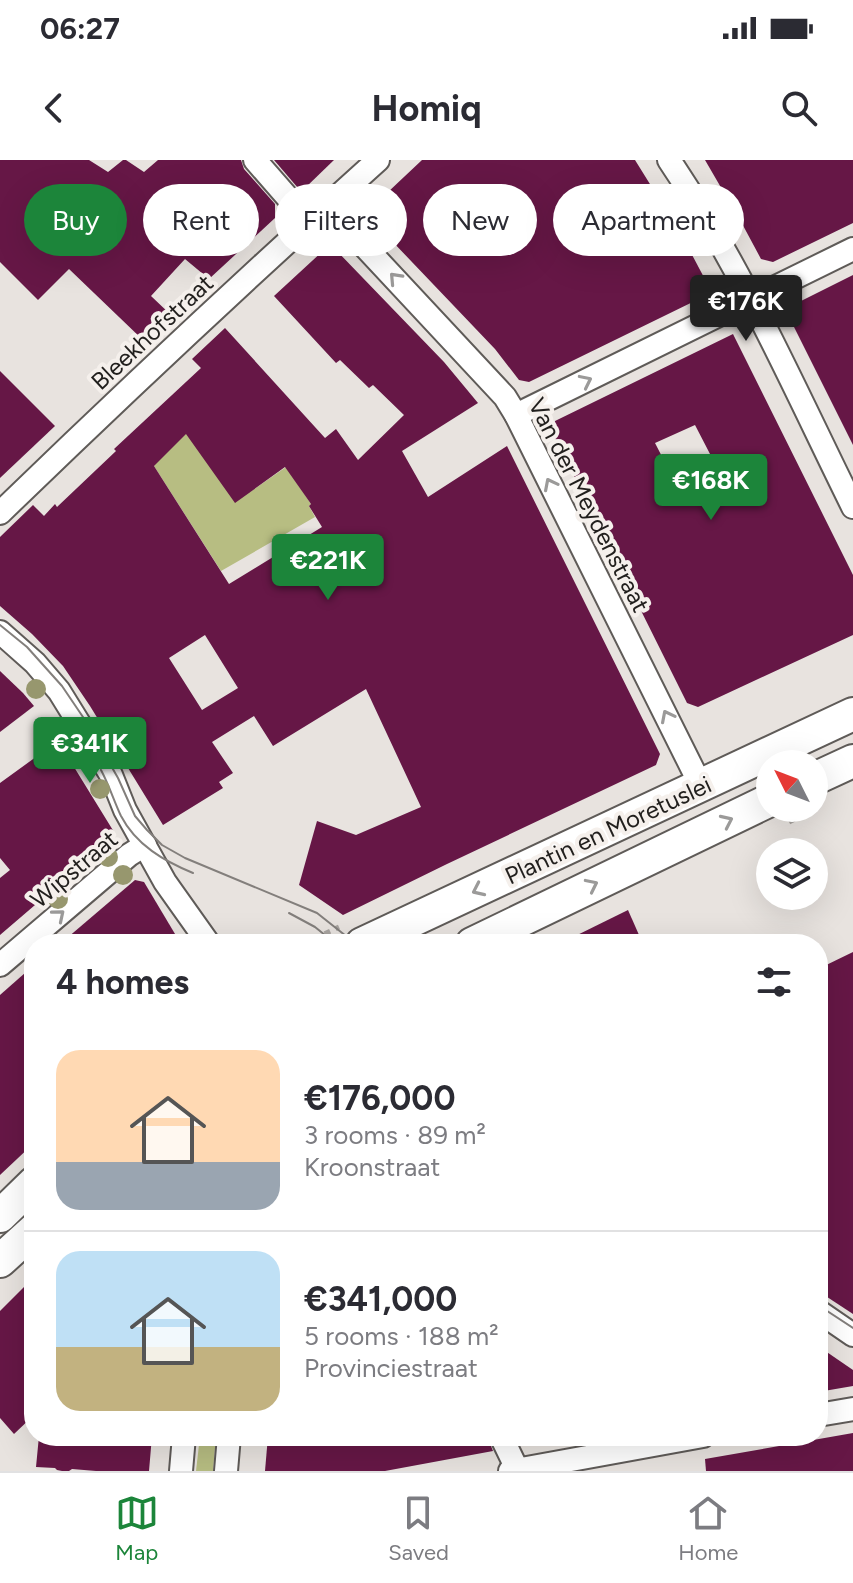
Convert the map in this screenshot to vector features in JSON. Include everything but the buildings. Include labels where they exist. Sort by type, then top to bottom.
[{"type":"main road","name":"Plantin en Moretuslei","points":[[383,934],[853,714]]},
{"type":"main road","points":[[828,773],[853,761]]},
{"type":"main road","name":"Plantin en Moretuslei","points":[[493,934],[756,807]]},
{"type":"main road","points":[[0,1216],[24,1193]]},
{"type":"main road","points":[[0,1261],[24,1239]]},
{"type":"street","name":"Van der Meydenstraat","points":[[255,160],[276,184]]},
{"type":"street","name":"Bleekhofstraat","points":[[352,184],[378,160]]},
{"type":"street","points":[[669,160],[751,300],[853,507]]},
{"type":"street","points":[[516,415],[853,249]]},
{"type":"street","name":"Bleekhofstraat","points":[[0,513],[275,253]]},
{"type":"street","name":"Van der Meydenstraat","points":[[373,256],[505,397],[701,786]]},
{"type":"street","points":[[0,632],[35,663],[59,691],[111,775],[125,810],[165,882],[202,934]]},
{"type":"street","name":"Wipstraat","points":[[36,934],[129,855],[145,845]]},
{"type":"street","name":"Wipstraat","points":[[0,965],[24,945]]},
{"type":"street","points":[[828,1318],[853,1335]]},
{"type":"street","points":[[828,1413],[853,1409]]},
{"type":"street","points":[[181,1471],[183,1446]]},
{"type":"street","points":[[226,1471],[228,1446]]},
{"type":"street","points":[[505,1446],[515,1471],[649,1446]]},
{"type":"green space","points":[[175,419],[250,492],[286,467],[311,504],[309,506],[315,517],[221,571],[154,466]]},
{"type":"green space","points":[[199,1446],[215,1446],[213,1471],[196,1471]]},
{"type":"tram line","points":[[0,625],[27,647],[62,686],[118,778],[135,816],[162,845],[185,858],[317,913],[343,934]]},
{"type":"tram line","points":[[101,770],[121,816],[134,835],[161,857],[193,873]]},
{"type":"tram line","points":[[289,913],[324,934]]},
{"type":"tram line","points":[[828,1312],[853,1328]]}]
